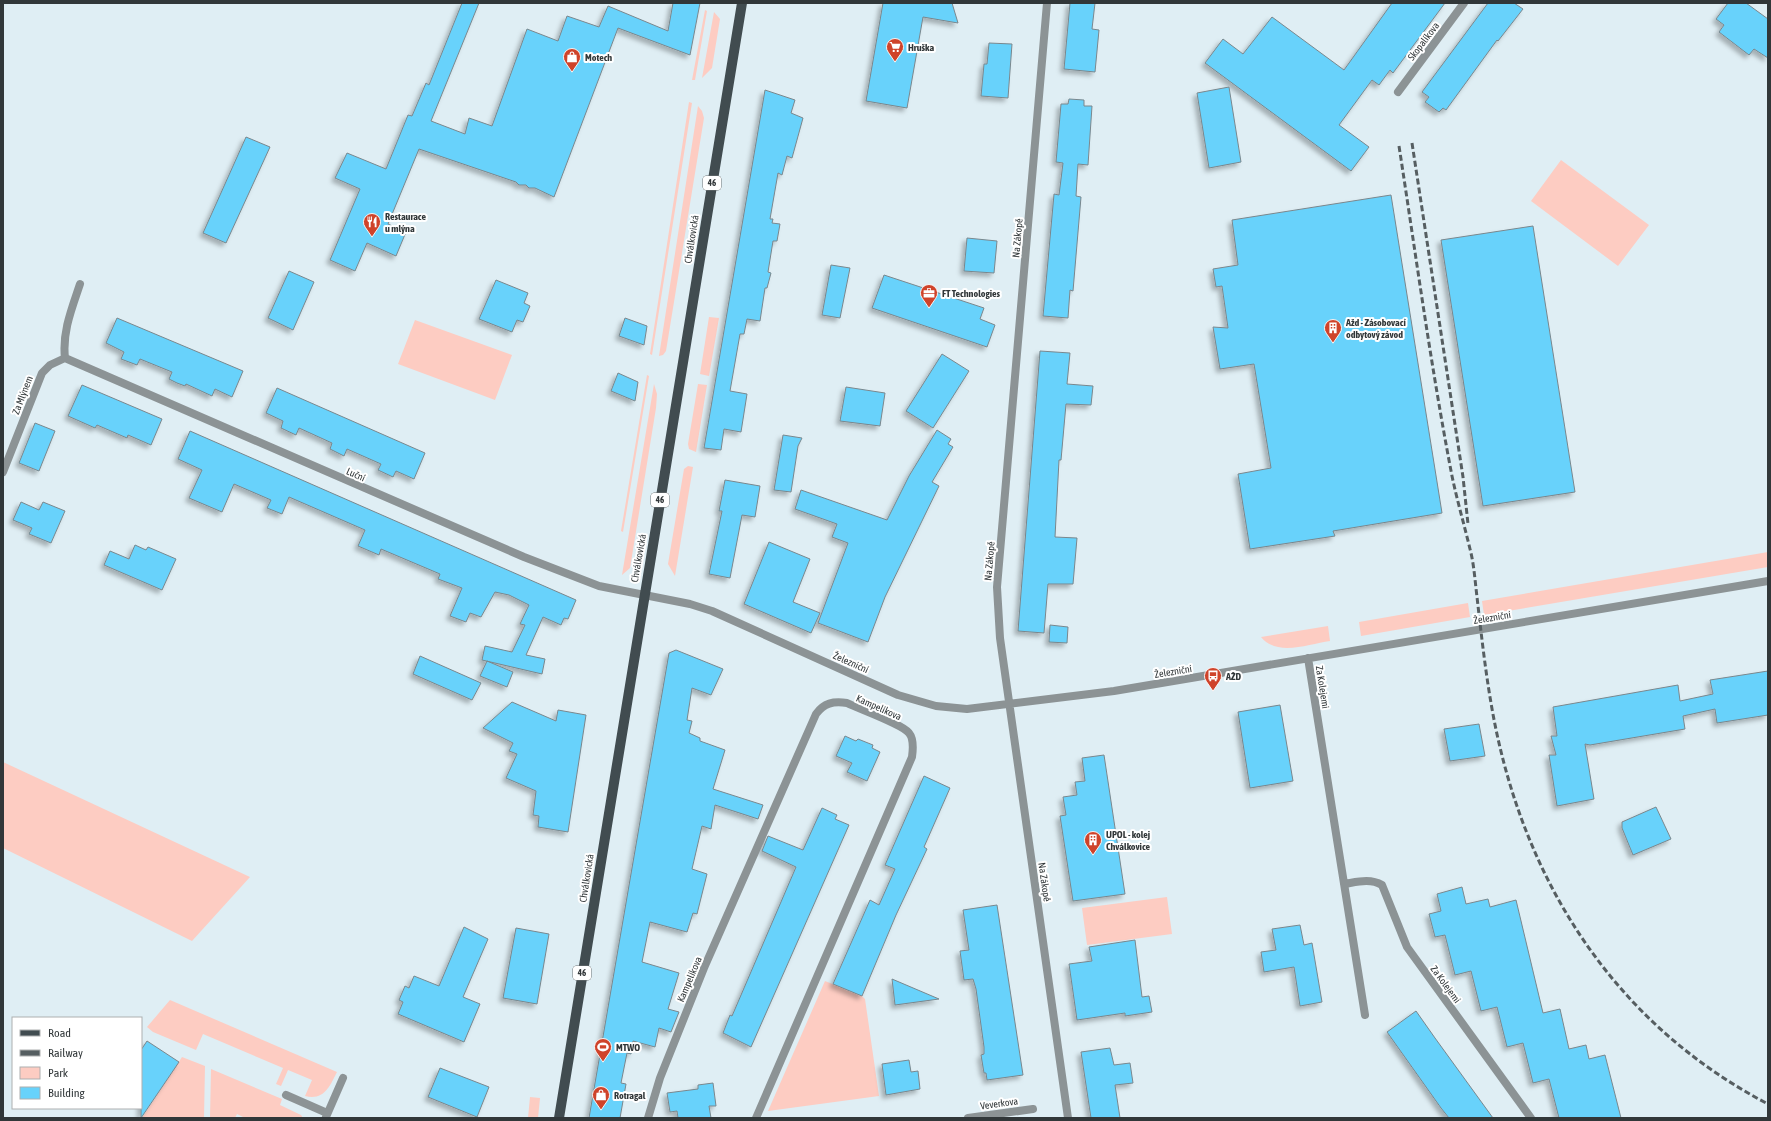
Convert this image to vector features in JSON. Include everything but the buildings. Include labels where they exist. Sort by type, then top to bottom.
[{"type":"main road","name":"Chválkovická","points":[[559,1118],[742,3]]},
{"type":"street","name":"Na Zákopě","points":[[1047,3],[997,587],[999,627],[1068,1118]]},
{"type":"street","name":"Skopalíkova","points":[[1398,92],[1464,3]]},
{"type":"street","points":[[64,358],[64,344],[67,326],[80,284]]},
{"type":"street","name":"Luční","points":[[64,358],[524,557],[591,583],[644,596]]},
{"type":"street","name":"Za Mlýnem","points":[[3,472],[42,372],[50,365],[64,358]]},
{"type":"street","name":"Železniční","points":[[644,596],[690,604],[712,611],[898,695],[923,704],[959,708],[1010,704],[1114,691],[1768,581]]},
{"type":"street","name":"Za Kolejemi","points":[[1308,658],[1365,1015]]},
{"type":"street","name":"Kampelíkova","points":[[648,1118],[660,1078],[704,968],[816,714],[826,704],[839,702],[846,703],[900,727],[909,733],[912,740],[912,757],[756,1118]]},
{"type":"street","name":"Za Kolejemi","points":[[1344,884],[1366,881],[1378,882],[1382,885],[1407,947],[1531,1118]]},
{"type":"street","points":[[286,1095],[326,1116],[343,1078]]},
{"type":"street","name":"Veverkova","points":[[968,1118],[1033,1109]]},
{"type":"green space","points":[[705,10],[707,11],[695,80],[692,80]]},
{"type":"green space","points":[[714,12],[720,19],[712,68],[702,78]]},
{"type":"green space","points":[[689,102],[692,103],[652,355],[650,354]]},
{"type":"green space","points":[[698,106],[702,111],[704,118],[666,351],[663,355],[659,356]]},
{"type":"green space","points":[[1561,160],[1649,225],[1618,266],[1531,201]]},
{"type":"green space","points":[[709,317],[719,318],[709,376],[700,374]]},
{"type":"green space","points":[[415,320],[512,355],[495,400],[398,364]]},
{"type":"green space","points":[[647,375],[649,376],[623,532],[621,531]]},
{"type":"green space","points":[[654,384],[657,394],[656,408],[630,568],[622,575]]},
{"type":"green space","points":[[698,384],[707,385],[696,452],[689,449],[688,444]]},
{"type":"green space","points":[[688,466],[693,467],[675,576],[668,564],[684,469]]},
{"type":"green space","points":[[1768,552],[1768,567],[1484,615],[1482,601]]},
{"type":"green space","points":[[1468,603],[1470,617],[1361,636],[1359,622]]},
{"type":"green space","points":[[1328,626],[1330,641],[1294,648],[1276,646],[1268,643],[1261,637]]},
{"type":"green space","points":[[3,762],[250,877],[192,941],[3,848]]},
{"type":"green space","points":[[1167,897],[1172,934],[1087,945],[1082,908]]},
{"type":"green space","points":[[825,981],[862,996],[865,999],[879,1096],[768,1111]]},
{"type":"green space","points":[[170,1000],[337,1072],[329,1087],[322,1094],[312,1097],[305,1096],[312,1080],[288,1070],[281,1086],[276,1084],[283,1068],[203,1034],[196,1050],[153,1032],[147,1027]]},
{"type":"green space","points":[[182,1057],[205,1066],[204,1118],[142,1118]]},
{"type":"green space","points":[[211,1069],[282,1099],[280,1105],[301,1115],[303,1118],[245,1118],[237,1114],[235,1118],[210,1118]]},
{"type":"green space","points":[[530,1097],[540,1098],[538,1118],[528,1118]]},
{"type":"railway","points":[[1412,143],[1463,477],[1468,524]]},
{"type":"railway","points":[[1399,146],[1430,353],[1444,435],[1472,561],[1491,703],[1505,766],[1524,827],[1550,884],[1582,937],[1619,986],[1663,1031],[1712,1070],[1768,1104]]},
{"type":"place","name":"Hruška","points":[[895,62]]},
{"type":"place","name":"Motech","points":[[572,72]]},
{"type":"place","name":"Restaurace u mlýna","points":[[372,237]]},
{"type":"place","name":"FT Technologies","points":[[929,308]]},
{"type":"place","name":"Ažd - Zásobovací odbytový závod","points":[[1333,343]]},
{"type":"place","name":"AŽD","points":[[1213,691]]},
{"type":"place","name":"UPOL - kolej Chválkovice","points":[[1093,855]]},
{"type":"place","name":"MTWO","points":[[603,1062]]},
{"type":"place","name":"Rotragal","points":[[601,1110]]}]
